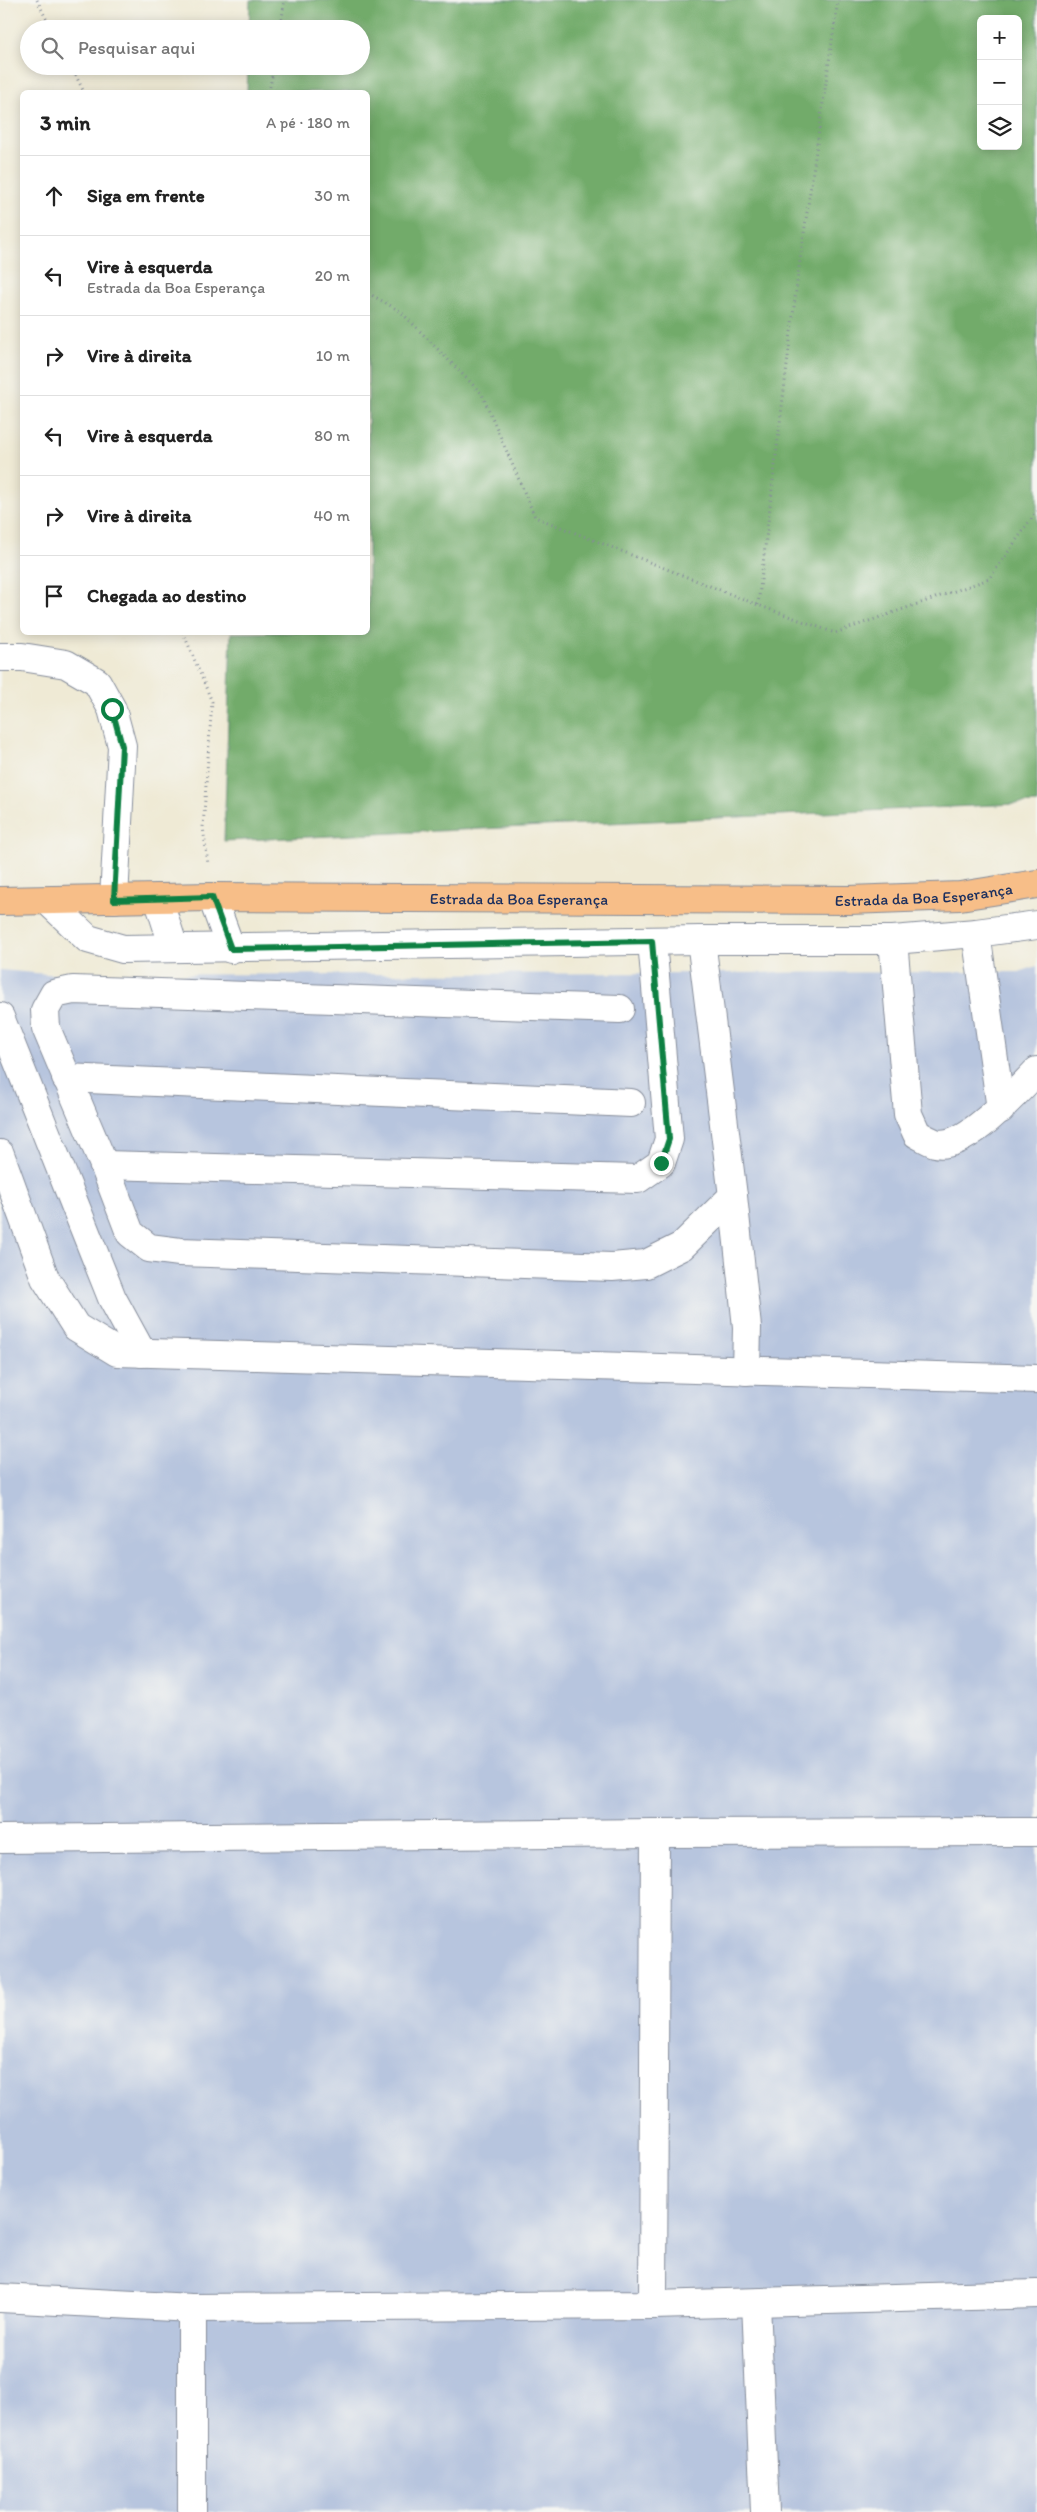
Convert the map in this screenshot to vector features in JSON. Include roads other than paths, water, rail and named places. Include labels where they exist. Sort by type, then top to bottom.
[{"type":"main road","name":"Estrada da Boa Esperança","points":[[0,901],[212,897],[849,900],[960,896],[1037,884]]},
{"type":"lane","points":[[0,657],[22,657],[66,664],[97,682],[112,709],[122,746],[114,900]]},
{"type":"lane","points":[[212,897],[231,949]]},
{"type":"lane","points":[[158,898],[174,948]]},
{"type":"lane","points":[[48,901],[88,939],[123,950],[701,940],[893,940],[976,933],[1037,925]]},
{"type":"lane","points":[[976,933],[1000,1108]]},
{"type":"lane","points":[[701,940],[733,1196],[746,1327],[746,1371]]},
{"type":"lane","points":[[893,940],[908,1114],[917,1134],[936,1143],[962,1138],[1000,1108],[1037,1071]]},
{"type":"lane","points":[[104,1165],[638,1179],[661,1163],[669,1139],[652,941]]},
{"type":"lane","points":[[620,1009],[73,990],[54,994],[45,1010],[46,1028],[104,1165],[130,1233],[149,1248],[180,1252],[612,1267],[646,1264],[682,1246],[733,1196]]},
{"type":"lane","points":[[0,1017],[112,1298],[142,1353]]},
{"type":"lane","points":[[66,1078],[631,1103]]},
{"type":"lane","points":[[0,1154],[46,1278],[76,1327],[117,1352],[1037,1379]]},
{"type":"lane","points":[[0,1839],[654,1833],[1037,1832]]},
{"type":"lane","points":[[653,2305],[654,1833]]},
{"type":"lane","points":[[0,2298],[192,2308],[653,2305],[1037,2294]]},
{"type":"lane","points":[[756,2303],[765,2512]]},
{"type":"lane","points":[[192,2308],[192,2512]]}]
